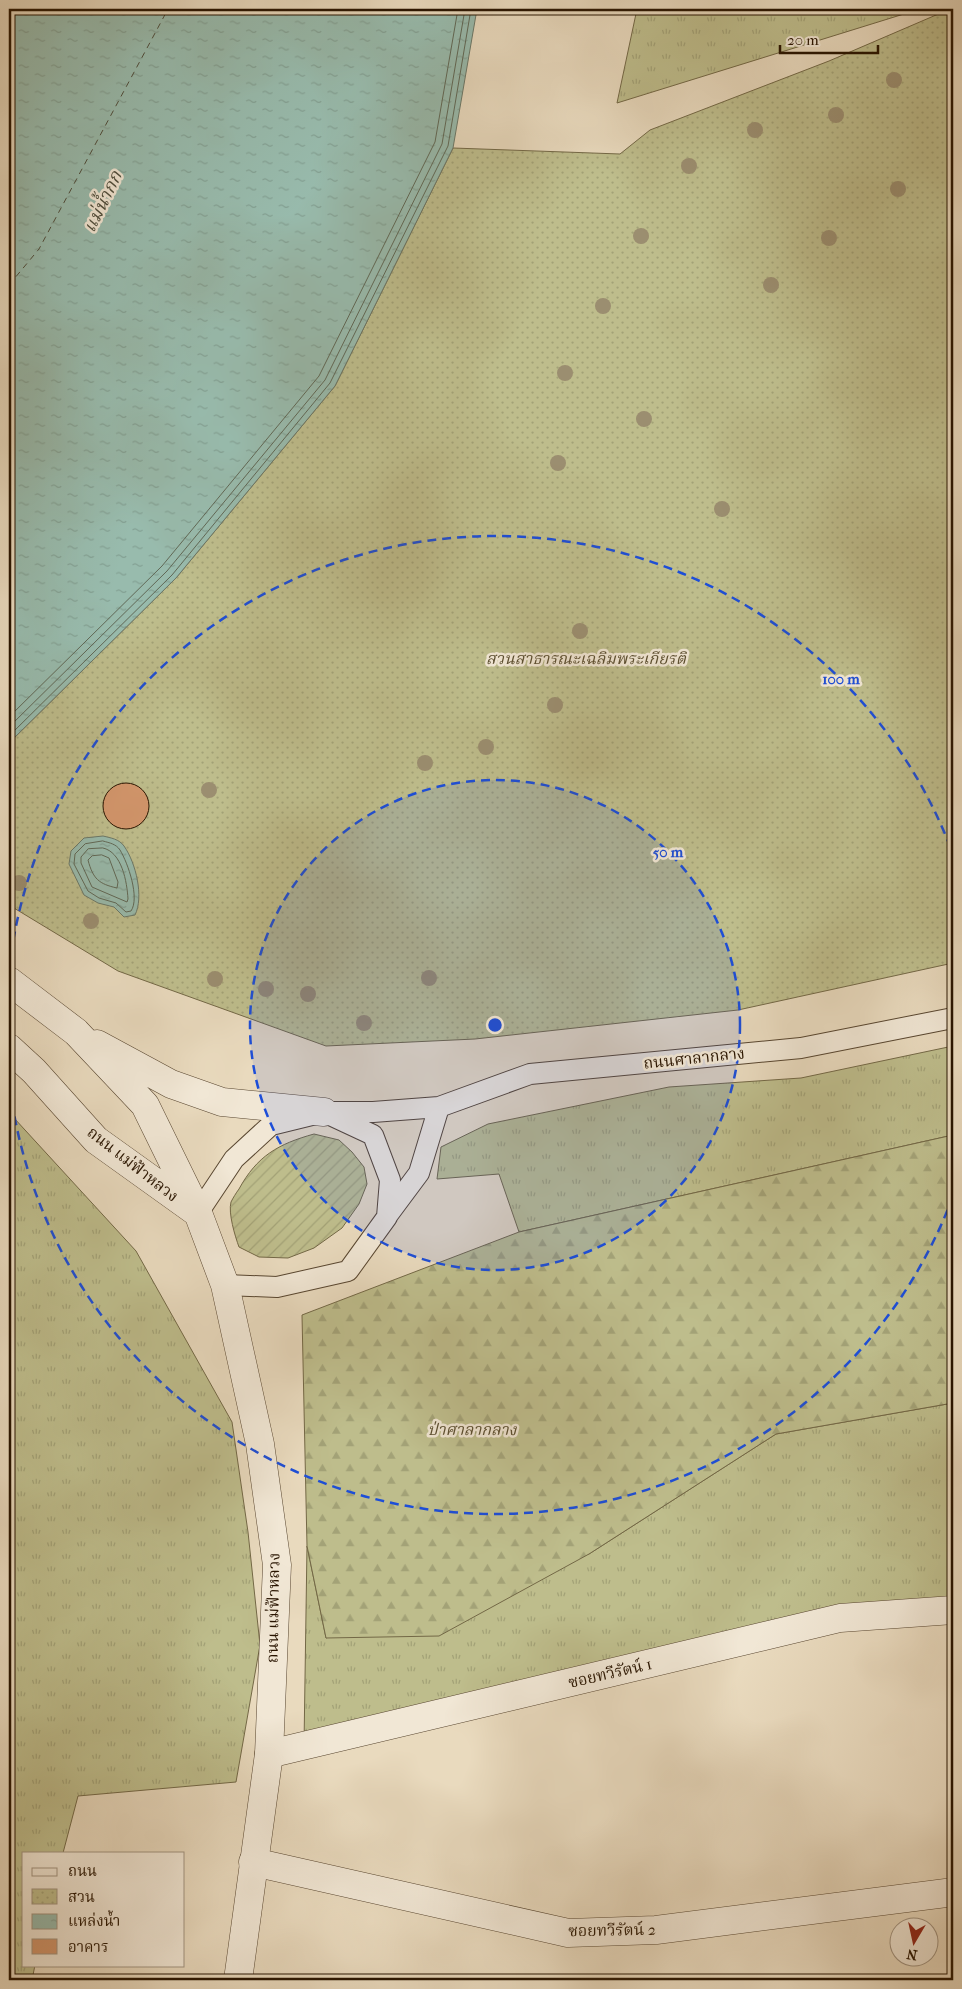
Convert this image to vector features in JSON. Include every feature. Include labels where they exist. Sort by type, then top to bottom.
[{"type":"street","name":"ถนน แม่ฟ้าหลวง","points":[[9,982],[76,1032],[144,1105],[198,1214],[225,1285],[260,1444],[277,1565],[269,1754],[238,1980]]},
{"type":"street","points":[[76,1032],[171,1084],[222,1102],[324,1112]]},
{"type":"street","name":"ถนน แม่ฟ้าหลวง","points":[[9,1048],[34,1071],[96,1140],[198,1214]]},
{"type":"street","name":"ซอยทวีรัตน์ 1","points":[[269,1754],[840,1618],[953,1610]]},
{"type":"street","name":"ซอยทวีรัตน์ 2","points":[[253,1862],[568,1933],[656,1930],[946,1893]]},
{"type":"lane","name":"ถนนศาลากลาง","points":[[198,1214],[234,1159],[272,1125],[324,1112],[373,1112],[439,1107],[530,1074],[801,1048],[953,1018]]},
{"type":"lane","points":[[225,1285],[277,1287],[348,1271],[419,1173],[439,1107]]},
{"type":"lane","points":[[324,1112],[373,1135],[390,1180],[387,1216]]},
{"type":"green space","points":[[637,9],[920,9],[617,103]]},
{"type":"green space","name":"สวนสาธารณะเฉลิมพระเกียรติ","points":[[953,9],[953,963],[738,1010],[475,1039],[326,1046],[118,971],[9,905],[9,743],[176,578],[335,386],[453,148],[620,154],[650,130],[829,61]]},
{"type":"green space","points":[[953,1046],[953,1135],[519,1232],[499,1174],[437,1179],[441,1147],[488,1124],[669,1087],[801,1078]]},
{"type":"green space","points":[[14,1118],[136,1251],[232,1422],[248,1532],[260,1645],[236,1782],[78,1796],[63,1852],[22,1852],[22,1966],[35,1966],[32,1980],[9,1980],[9,1122]]},
{"type":"green space","points":[[314,1134],[339,1140],[364,1167],[367,1184],[359,1204],[342,1228],[314,1248],[288,1258],[259,1257],[239,1247],[232,1224],[230,1207],[232,1200],[246,1178],[261,1160],[279,1147]]},
{"type":"green space","name":"ป่าศาลากลาง","points":[[953,1135],[953,1403],[776,1434],[589,1554],[439,1636],[326,1638],[307,1546],[302,1315],[519,1232]]},
{"type":"green space","points":[[953,1403],[953,1610],[840,1618],[304,1745],[307,1546],[326,1638],[589,1554],[776,1434]]},
{"type":"water","name":"แม่น้ำกก","points":[[9,9],[477,9],[453,148],[335,386],[176,578],[9,743]]},
{"type":"water","points":[[103,836],[120,842],[132,861],[139,890],[138,908],[135,915],[124,917],[114,907],[98,903],[84,895],[69,864],[71,851],[84,838]]},
{"type":"building","points":[[126,783],[139,787],[145,793],[149,806],[145,819],[139,825],[126,829],[113,825],[107,819],[103,806],[107,793],[113,787]]},
{"type":"ferry route","points":[[9,285],[39,249],[168,9]]}]
